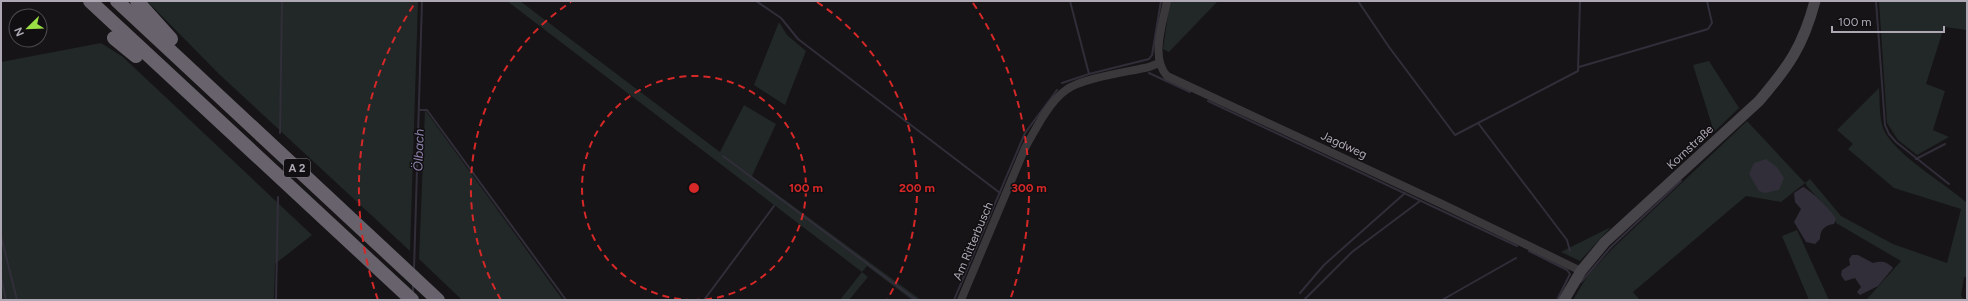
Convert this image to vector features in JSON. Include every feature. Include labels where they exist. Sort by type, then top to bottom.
[{"type":"highway","name":"A 2","points":[[90,1],[407,295]]},
{"type":"highway","name":"A 2","points":[[117,1],[438,300]]},
{"type":"highway","points":[[137,1],[203,74],[220,97]]},
{"type":"highway","points":[[114,38],[128,48],[176,91],[208,110]]},
{"type":"street","points":[[1159,63],[1159,49],[1166,1]]},
{"type":"street","name":"Kornstraße","points":[[1564,300],[1581,271],[1605,242],[1759,101],[1776,81],[1797,51],[1805,33],[1815,1]]},
{"type":"street","name":"Jagdweg","points":[[1159,63],[1162,71],[1167,76],[1442,204],[1581,271]]},
{"type":"street","name":"Am Ritterbusch","points":[[961,300],[1025,148],[1037,126],[1058,97],[1072,86],[1149,68],[1159,63]]},
{"type":"shaded area","points":[[147,1],[418,1],[410,251],[219,74]]},
{"type":"shaded area","points":[[507,1],[520,1],[720,152],[744,105],[776,124],[752,176],[921,300],[912,300],[867,266],[862,272]]},
{"type":"shaded area","points":[[1170,1],[1218,1],[1169,52],[1163,49]]},
{"type":"shaded area","points":[[1879,1],[1967,1],[1967,30],[1944,27],[1926,84],[1945,91],[1933,130],[1949,137],[1917,155],[1898,140],[1887,123]]},
{"type":"shaded area","points":[[779,22],[787,35],[806,51],[785,105],[754,85]]},
{"type":"shaded area","points":[[101,43],[123,57],[312,235],[275,264],[274,300],[1,300],[1,62]]},
{"type":"shaded area","points":[[1709,61],[1739,108],[1714,132],[1693,65]]},
{"type":"shaded area","points":[[1879,88],[1880,113],[1883,128],[1888,138],[1920,168],[1967,203],[1967,277],[1964,277],[1961,296],[1965,300],[1866,300],[1901,261],[1836,223],[1827,208],[1805,183],[1810,179],[1841,216],[1893,244],[1947,263],[1961,209],[1894,188],[1848,149],[1853,144],[1837,130]]},
{"type":"shaded area","points":[[425,110],[563,300],[462,300],[419,259]]},
{"type":"shaded area","points":[[1747,121],[1805,183],[1781,202],[1746,196],[1633,292],[1640,300],[1573,300],[1588,275],[1612,249]]},
{"type":"shaded area","points":[[1766,159],[1777,167],[1784,178],[1779,190],[1765,193],[1759,191],[1749,174],[1754,163]]},
{"type":"shaded area","points":[[1803,187],[1821,201],[1836,219],[1834,224],[1824,228],[1820,239],[1815,244],[1806,242],[1794,222],[1801,209],[1795,202],[1794,193]]},
{"type":"shaded area","points":[[1611,227],[1580,261],[1561,252]]},
{"type":"shaded area","points":[[1797,230],[1829,300],[1809,300],[1782,236]]},
{"type":"shaded area","points":[[1852,255],[1858,255],[1873,263],[1886,263],[1893,268],[1878,286],[1860,295],[1857,292],[1861,287],[1855,278],[1845,281],[1841,275],[1842,270],[1850,265],[1849,259]]},
{"type":"shaded area","points":[[862,272],[868,277],[849,300],[840,300]]},
{"type":"waterway","points":[[280,133],[282,1]]},
{"type":"waterway","name":"Ölbach","points":[[414,270],[422,1]]},
{"type":"waterway","points":[[756,1],[781,18],[798,39],[1000,193]]},
{"type":"waterway","points":[[1070,1],[1089,74]]},
{"type":"waterway","points":[[1062,83],[1089,74],[1149,59],[1152,55],[1161,1]]},
{"type":"waterway","points":[[1358,1],[1389,47],[1455,135],[1578,71],[1580,1]]},
{"type":"waterway","points":[[1579,67],[1708,29],[1712,23],[1707,1]]},
{"type":"waterway","points":[[1876,1],[1885,125],[1889,134],[1896,142],[1949,184]]},
{"type":"waterway","points":[[1149,73],[1190,92]]},
{"type":"waterway","points":[[954,300],[1025,133],[1057,90]]},
{"type":"waterway","points":[[1208,101],[1517,246]]},
{"type":"waterway","points":[[419,110],[427,110],[566,300]]},
{"type":"waterway","points":[[1478,123],[1567,240],[1570,251]]},
{"type":"waterway","points":[[1916,159],[1945,144]]},
{"type":"waterway","points":[[723,156],[916,300]]},
{"type":"waterway","points":[[1581,282],[1611,247],[1681,181]]},
{"type":"waterway","points":[[1300,293],[1324,265],[1405,193]]},
{"type":"waterway","points":[[276,300],[278,197]]},
{"type":"waterway","points":[[1304,300],[1352,252],[1420,201]]},
{"type":"waterway","points":[[704,300],[774,206]]},
{"type":"waterway","points":[[1,236],[17,300]]},
{"type":"waterway","points":[[1529,251],[1567,270],[1570,274],[1557,300]]},
{"type":"waterway","points":[[1442,300],[1516,258]]},
{"type":"waterway","points":[[1,277],[6,300]]},
{"type":"waterway","name":"Ölbach","points":[[413,284],[413,294]]}]
